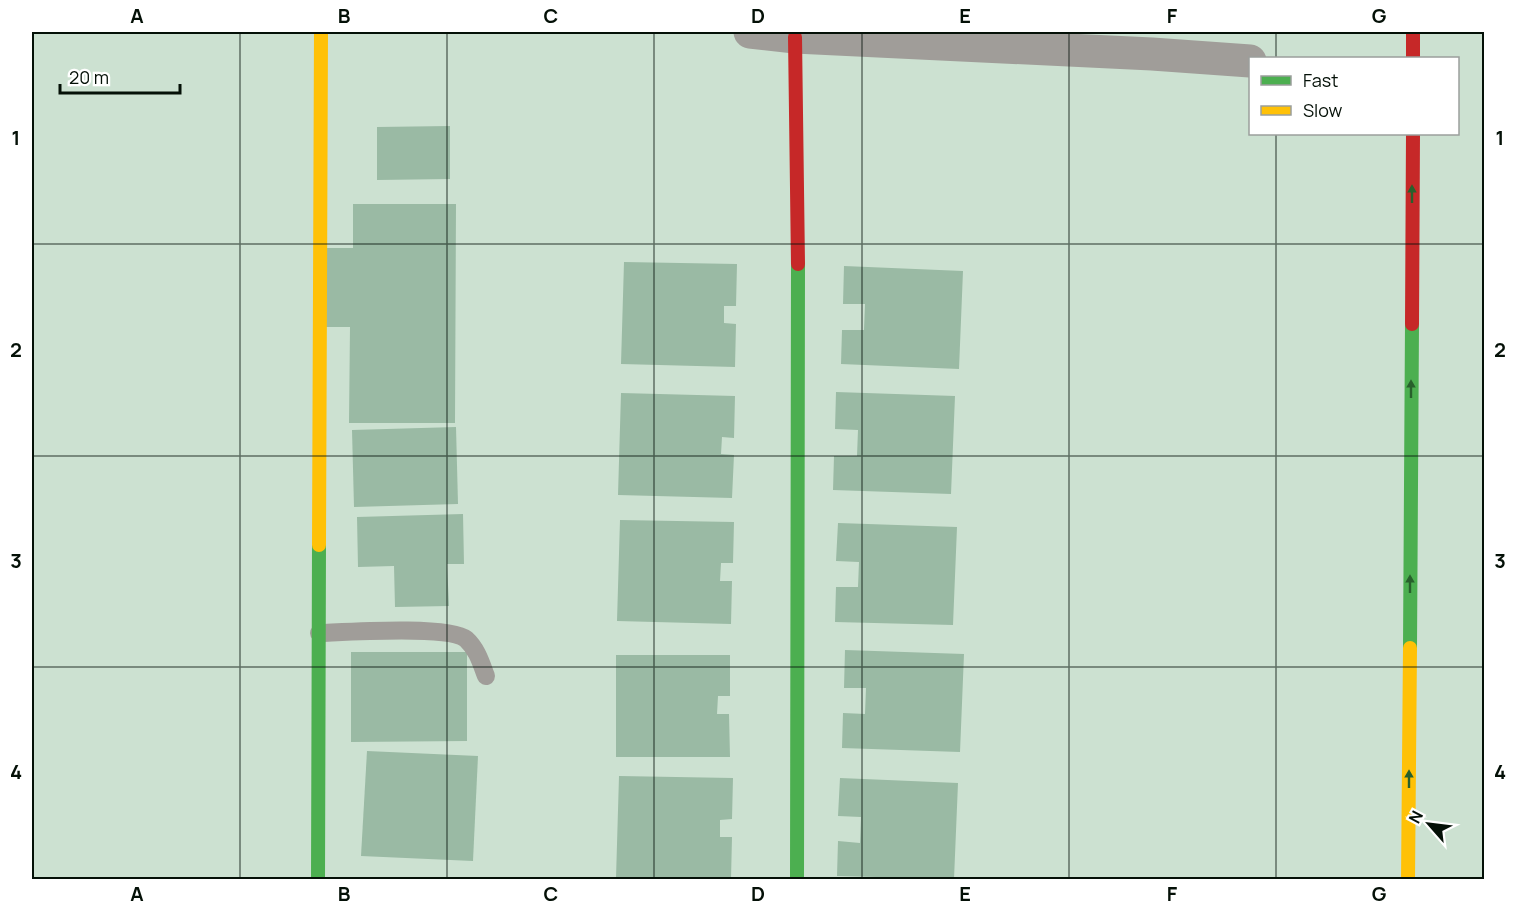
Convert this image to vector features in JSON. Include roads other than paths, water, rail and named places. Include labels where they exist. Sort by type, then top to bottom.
[{"type":"street","points":[[318,879],[321,32]]},
{"type":"street","points":[[750,32],[795,37],[1152,43],[1249,61]]},
{"type":"street","points":[[1413,32],[1413,57]]},
{"type":"street","points":[[795,37],[798,136],[797,879]]},
{"type":"street","points":[[1408,879],[1413,135]]},
{"type":"lane","points":[[319,633],[437,631],[465,638],[477,653],[486,676]]}]
